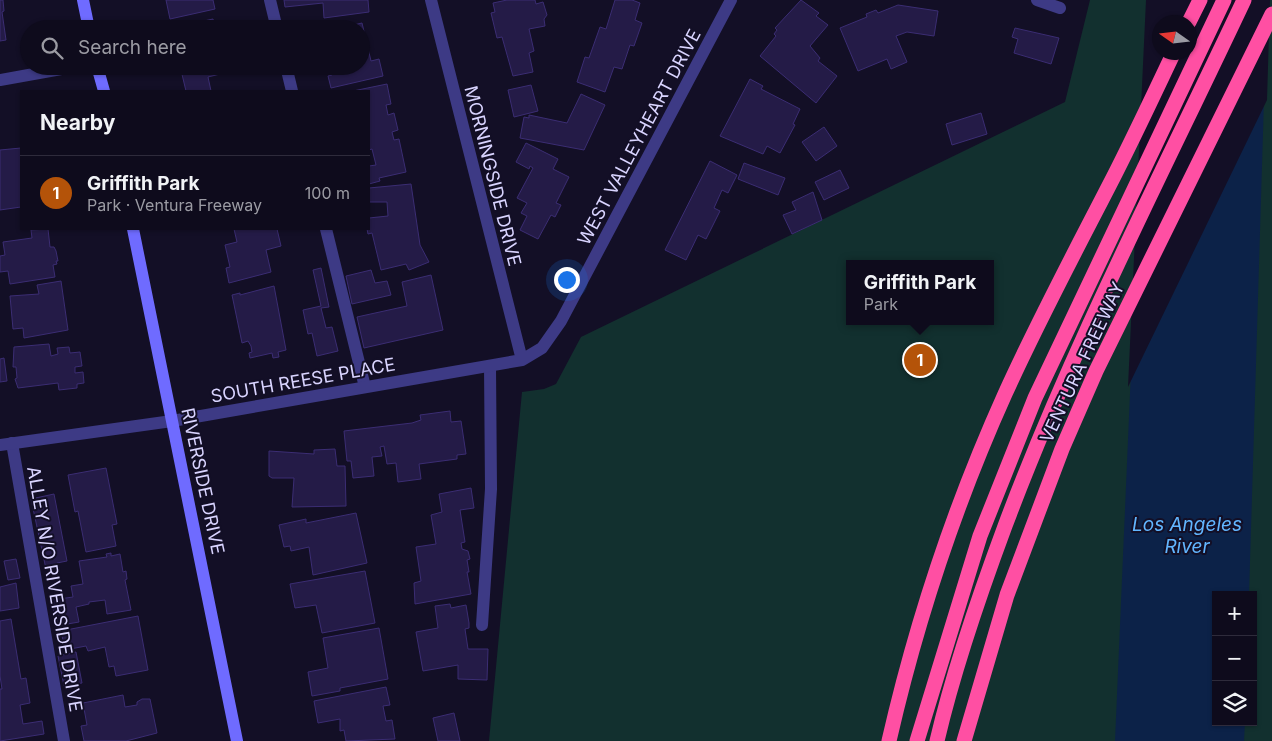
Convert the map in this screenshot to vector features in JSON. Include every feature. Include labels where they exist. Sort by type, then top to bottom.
[{"type":"highway","points":[[1192,15],[1200,0]]},
{"type":"highway","points":[[917,741],[980,536],[1035,398],[1224,0]]},
{"type":"highway","points":[[937,741],[945,705],[989,567],[1059,389],[1111,276],[1244,0]]},
{"type":"highway","name":"VENTURA FREEWAY","points":[[964,741],[991,645],[1024,546],[1062,449],[1109,345],[1272,14]]},
{"type":"highway","points":[[889,741],[916,638],[964,492],[1005,395],[1050,298],[1114,176],[1170,60]]},
{"type":"main road","points":[[83,0],[87,20]]},
{"type":"main road","points":[[100,75],[104,90]]},
{"type":"main road","name":"RIVERSIDE DRIVE","points":[[133,230],[238,741]]},
{"type":"street","points":[[270,0],[275,20]]},
{"type":"street","name":"MORNINGSIDE DRIVE","points":[[431,0],[522,360]]},
{"type":"street","name":"WEST VALLEYHEART DRIVE","points":[[522,360],[542,348],[562,321],[731,0]]},
{"type":"street","points":[[1037,0],[1060,8]]},
{"type":"street","points":[[0,80],[28,75]]},
{"type":"street","points":[[288,75],[292,90]]},
{"type":"street","points":[[326,230],[365,387]]},
{"type":"street","name":"SOUTH REESE PLACE","points":[[6,444],[172,421],[522,360]]},
{"type":"street","points":[[482,626],[492,489],[490,366]]},
{"type":"street","name":"ALLEY N/O RIVERSIDE DRIVE","points":[[6,444],[64,741]]},
{"type":"green space","points":[[1090,0],[1272,0],[1272,741],[489,741],[522,392],[544,389],[556,384],[581,337],[1065,102]]},
{"type":"water","name":"Los Angeles River","points":[[1147,0],[1267,0],[1249,591],[1212,591],[1212,726],[1245,726],[1244,741],[1115,741]]},
{"type":"pier","points":[[1146,0],[1270,0],[1267,100],[1128,387]]},
{"type":"building","points":[[0,0],[3,0],[4,11],[2,12],[6,40],[0,41]]},
{"type":"building","points":[[166,0],[213,0],[215,9],[170,19]]},
{"type":"building","points":[[284,0],[368,0],[369,12],[324,18],[323,3],[285,7]]},
{"type":"building","points":[[507,0],[535,0],[536,4],[543,2],[547,15],[544,19],[545,26],[529,29],[534,51],[529,53],[533,72],[513,76],[502,37],[497,38],[491,13],[495,12],[493,3]]},
{"type":"building","points":[[615,0],[632,0],[640,3],[635,20],[642,23],[634,46],[630,45],[622,69],[614,67],[605,92],[577,82],[585,57],[589,58],[600,27],[606,29]]},
{"type":"building","points":[[801,0],[819,13],[816,16],[828,25],[810,46],[820,58],[818,61],[837,76],[816,103],[760,56],[776,36],[774,34],[777,30],[775,28]]},
{"type":"building","points":[[898,5],[938,11],[934,36],[907,32],[896,36],[907,62],[891,69],[887,59],[858,71],[840,28],[867,17],[866,14],[876,10],[878,13]]},
{"type":"building","points":[[1015,28],[1059,38],[1051,64],[1014,53],[1018,39],[1012,37]]},
{"type":"building","points":[[370,57],[371,61],[379,59],[383,76],[331,88],[328,76],[370,75]]},
{"type":"building","points":[[182,75],[216,75],[208,77],[211,90],[186,90]]},
{"type":"building","points":[[750,79],[763,86],[761,89],[800,109],[793,124],[795,125],[780,153],[767,146],[763,154],[720,136]]},
{"type":"building","points":[[387,84],[391,104],[386,105],[388,115],[394,113],[398,130],[392,132],[394,140],[399,139],[406,172],[379,178],[380,181],[370,184],[370,166],[376,165],[372,149],[370,150],[370,90],[358,90]]},
{"type":"building","points":[[531,85],[538,111],[514,117],[508,90]]},
{"type":"building","points":[[581,94],[605,105],[584,150],[520,138],[524,117],[529,118],[529,115],[567,123]]},
{"type":"building","points":[[981,113],[987,134],[952,145],[946,124]]},
{"type":"building","points":[[824,127],[837,146],[816,161],[802,142]]},
{"type":"building","points":[[526,143],[558,159],[553,169],[569,177],[556,203],[561,205],[555,217],[551,215],[538,239],[520,230],[527,216],[521,213],[527,203],[517,198],[533,168],[530,166],[529,169],[516,162]]},
{"type":"building","points":[[20,148],[20,207],[0,210],[0,150]]},
{"type":"building","points":[[710,161],[737,175],[728,193],[722,190],[714,208],[720,211],[706,239],[698,235],[686,260],[665,250]]},
{"type":"building","points":[[744,163],[785,178],[778,195],[738,179]]},
{"type":"building","points":[[840,170],[849,188],[824,200],[815,182]]},
{"type":"building","points":[[411,184],[420,245],[429,262],[409,270],[406,264],[381,270],[372,233],[368,234],[367,230],[370,230],[370,218],[388,216],[387,202],[370,202],[370,188]]},
{"type":"building","points":[[813,192],[822,220],[792,234],[783,215],[796,210],[792,202]]},
{"type":"building","points":[[31,230],[48,230],[50,247],[54,247],[58,261],[56,261],[57,264],[53,265],[55,277],[10,284],[8,271],[0,272],[0,256],[5,255],[3,242],[32,238]]},
{"type":"building","points":[[234,230],[277,230],[281,246],[266,250],[271,272],[229,283],[226,268],[230,267],[225,245],[237,242]]},
{"type":"building","points":[[321,268],[329,307],[321,308],[326,328],[332,327],[338,351],[317,356],[312,333],[308,334],[303,310],[321,306],[313,270]]},
{"type":"building","points":[[371,270],[375,283],[387,281],[391,295],[352,304],[346,276]]},
{"type":"building","points":[[431,275],[443,330],[364,348],[357,317],[407,306],[402,282]]},
{"type":"building","points":[[61,281],[68,330],[24,338],[23,328],[13,329],[10,296],[39,294],[37,285]]},
{"type":"building","points":[[274,286],[286,350],[278,352],[279,357],[273,358],[272,353],[250,358],[251,346],[248,341],[242,343],[232,295],[240,293],[240,295]]},
{"type":"building","points":[[49,344],[51,356],[58,354],[57,348],[69,347],[70,353],[80,352],[82,366],[75,367],[75,373],[83,372],[84,383],[77,384],[77,388],[59,390],[58,383],[18,388],[15,379],[17,378],[16,367],[13,367],[14,347]]},
{"type":"building","points":[[4,358],[7,381],[0,382],[0,359]]},
{"type":"building","points":[[450,411],[451,422],[461,421],[466,454],[457,455],[457,459],[419,464],[421,479],[398,482],[396,463],[387,464],[384,446],[380,447],[382,456],[372,457],[374,476],[353,478],[351,461],[347,461],[344,431],[412,423],[421,420],[420,415]]},
{"type":"building","points":[[335,449],[337,466],[345,466],[346,506],[292,507],[294,478],[272,478],[269,476],[269,451],[314,454],[314,450]]},
{"type":"building","points":[[106,468],[117,524],[112,525],[116,546],[86,552],[78,511],[75,512],[68,475]]},
{"type":"building","points":[[471,488],[474,508],[460,510],[465,542],[461,543],[462,549],[468,551],[470,559],[467,560],[469,572],[467,572],[471,594],[415,604],[414,583],[421,581],[416,547],[436,544],[431,515],[442,512],[439,494]]},
{"type":"building","points":[[54,494],[67,561],[57,563],[58,567],[46,569],[31,499]]},
{"type":"building","points":[[356,513],[367,563],[313,575],[309,547],[291,551],[290,546],[284,547],[279,525],[306,519],[306,523]]},
{"type":"building","points":[[111,553],[111,556],[120,554],[123,572],[126,571],[127,579],[125,580],[131,610],[107,614],[105,600],[89,602],[89,604],[76,607],[79,622],[56,626],[52,600],[73,597],[71,586],[83,584],[79,561],[107,557],[106,554]]},
{"type":"building","points":[[16,559],[20,578],[8,580],[4,561]]},
{"type":"building","points":[[365,571],[375,623],[322,633],[316,605],[295,608],[290,584]]},
{"type":"building","points":[[16,583],[19,608],[0,611],[0,587]]},
{"type":"building","points":[[450,604],[451,608],[466,605],[469,623],[469,628],[465,629],[468,649],[488,649],[487,680],[458,679],[458,665],[423,671],[416,632],[438,628],[435,606]]},
{"type":"building","points":[[138,616],[148,670],[116,676],[114,666],[109,667],[105,647],[88,651],[86,646],[65,650],[61,631]]},
{"type":"building","points":[[11,619],[21,679],[26,678],[30,703],[20,705],[23,724],[42,721],[44,734],[0,741],[0,689],[2,689],[0,676],[0,621]]},
{"type":"building","points":[[379,628],[388,679],[340,688],[340,691],[312,696],[308,672],[328,668],[323,638]]},
{"type":"building","points":[[76,652],[82,683],[64,686],[58,656]]},
{"type":"building","points":[[386,687],[390,705],[383,706],[386,721],[392,720],[395,739],[346,741],[344,730],[340,731],[340,719],[318,723],[314,701]]},
{"type":"building","points":[[123,695],[125,707],[137,705],[137,702],[142,699],[150,699],[157,733],[126,741],[84,741],[81,726],[87,725],[83,703]]},
{"type":"building","points":[[454,713],[460,741],[438,741],[433,718]]},
{"type":"place","name":"Griffith Park","points":[[920,360]]}]
